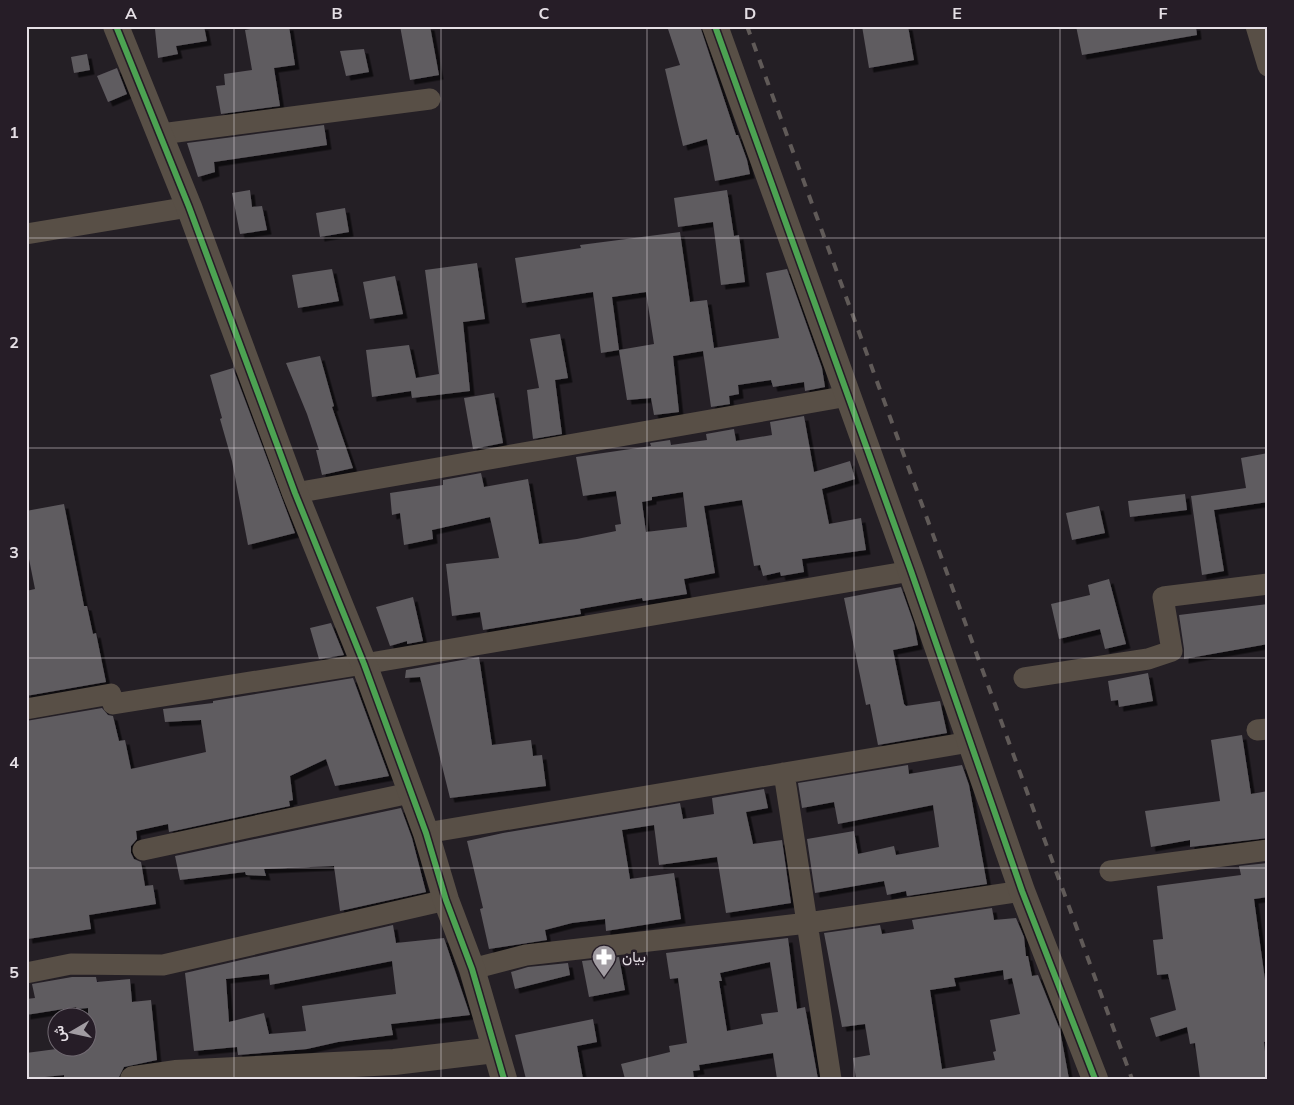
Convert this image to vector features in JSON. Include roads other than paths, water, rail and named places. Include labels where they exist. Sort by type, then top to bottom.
[{"type":"street","points":[[116,26],[161,134],[296,493],[364,664],[426,833],[446,900],[472,969],[504,1079]]},
{"type":"street","points":[[714,26],[911,571],[1022,891],[1095,1079]]},
{"type":"street","points":[[1256,26],[1268,66]]},
{"type":"street","points":[[161,134],[430,100]]},
{"type":"street","points":[[26,234],[189,207]]},
{"type":"street","points":[[296,493],[848,396]]},
{"type":"street","points":[[26,709],[364,664],[911,571]]},
{"type":"street","points":[[1024,678],[1148,659],[1172,651],[1163,597],[1268,584]]},
{"type":"street","points":[[426,833],[970,742]]},
{"type":"street","points":[[784,773],[831,1079]]},
{"type":"street","points":[[143,850],[410,793]]},
{"type":"street","points":[[1110,871],[1268,850]]},
{"type":"street","points":[[472,969],[526,955],[808,923],[1022,891]]},
{"type":"street","points":[[26,973],[71,964],[163,965],[446,900]]},
{"type":"street","points":[[133,1079],[394,1062],[495,1050]]},
{"type":"railway","points":[[747,26],[1132,1079]]},
{"type":"place","name":"بيان","points":[[604,978]]}]
